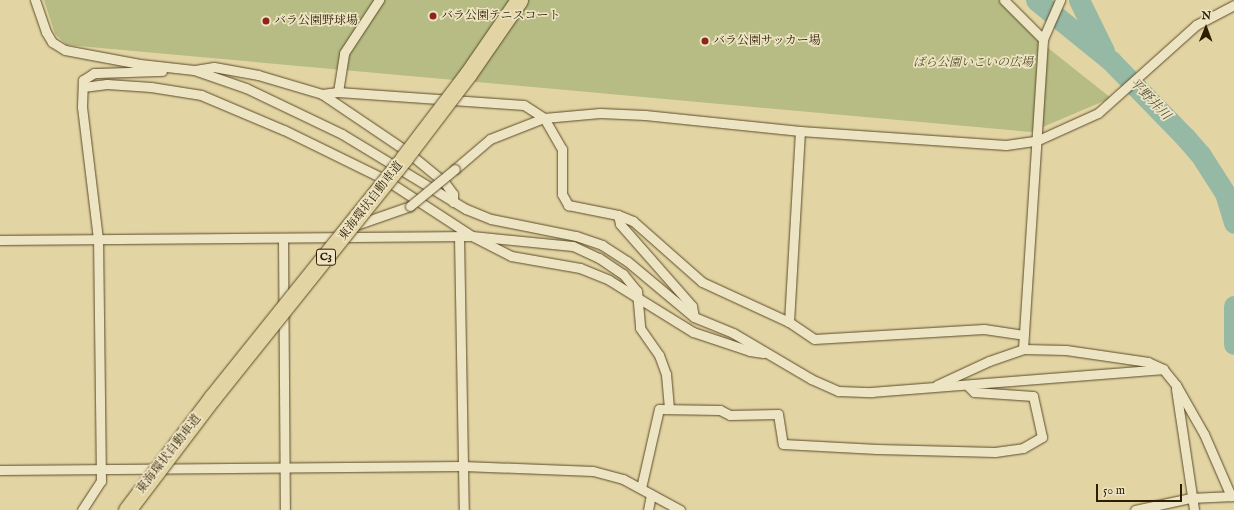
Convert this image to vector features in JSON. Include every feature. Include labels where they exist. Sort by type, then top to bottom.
[{"type":"highway","name":"東海環状自動車道","points":[[127,510],[212,398],[409,152],[468,74],[519,0]]},
{"type":"street","points":[[35,0],[46,32],[52,42],[65,50],[140,64],[194,70],[246,88],[342,134],[453,202],[491,219],[576,236],[602,245],[627,261],[694,317],[733,333],[766,353],[838,391],[872,392],[932,388],[1163,369]]},
{"type":"street","points":[[338,92],[344,53],[378,0]]},
{"type":"street","points":[[1004,0],[1046,36]]},
{"type":"street","points":[[1023,349],[1036,141],[1046,36],[1060,0]]},
{"type":"street","points":[[315,238],[410,206],[490,138],[544,118],[600,113],[645,115],[800,131],[966,144],[1006,145],[1036,141],[1082,122],[1112,103],[1196,25],[1234,5]]},
{"type":"street","points":[[194,70],[214,67],[258,75],[322,94],[410,154],[445,183],[453,194],[453,202]]},
{"type":"street","points":[[82,510],[100,481],[98,239],[82,106],[83,80],[94,73],[158,71],[177,68]]},
{"type":"street","points":[[83,87],[107,84],[150,87],[201,94],[284,130],[386,180],[472,236],[511,256],[542,263],[580,268],[609,280],[638,300],[694,332],[750,351],[766,353]]},
{"type":"street","points":[[322,94],[338,92],[524,105],[544,118],[562,150],[562,194],[568,206],[618,216],[633,221],[702,282],[789,322],[814,339],[984,329],[1024,335]]},
{"type":"street","points":[[789,322],[800,131]]},
{"type":"street","points":[[618,216],[620,224],[692,306],[694,317]]},
{"type":"street","points":[[459,236],[464,510]]},
{"type":"street","points":[[0,240],[472,236],[573,246],[599,258],[623,274],[637,291],[640,328],[659,355],[666,374],[669,408]]},
{"type":"street","points":[[573,246],[576,236]]},
{"type":"street","points":[[283,238],[285,510]]},
{"type":"street","points":[[932,388],[989,361],[1023,349],[1090,353],[1148,362],[1163,369],[1176,385],[1204,434],[1232,496],[1190,498],[1136,510]]},
{"type":"street","points":[[640,488],[659,409],[720,410],[730,415],[778,414],[783,444],[877,449],[995,452],[1023,448],[1042,437],[1033,396],[974,392],[967,385]]},
{"type":"street","points":[[1176,385],[1190,498],[1194,510]]},
{"type":"street","points":[[0,470],[285,466],[463,466],[593,471],[623,478],[680,510]]},
{"type":"street","points":[[648,510],[652,494]]},
{"type":"green space","name":"ばら公園いこいの広場","points":[[44,0],[999,0],[1043,44],[1111,98],[1031,132],[67,45],[55,34]]},
{"type":"waterway","name":"平野井川","points":[[1036,0],[1111,61],[1185,137],[1200,154],[1225,193],[1234,223]]},
{"type":"waterway","points":[[1079,0],[1104,51]]},
{"type":"waterway","name":"平野井川","points":[[1234,306],[1234,344]]},
{"type":"place","name":"バラ公園テニスコート","points":[[433,16]]},
{"type":"place","name":"バラ公園野球場","points":[[266,21]]},
{"type":"place","name":"バラ公園サッカー場","points":[[705,41]]}]
